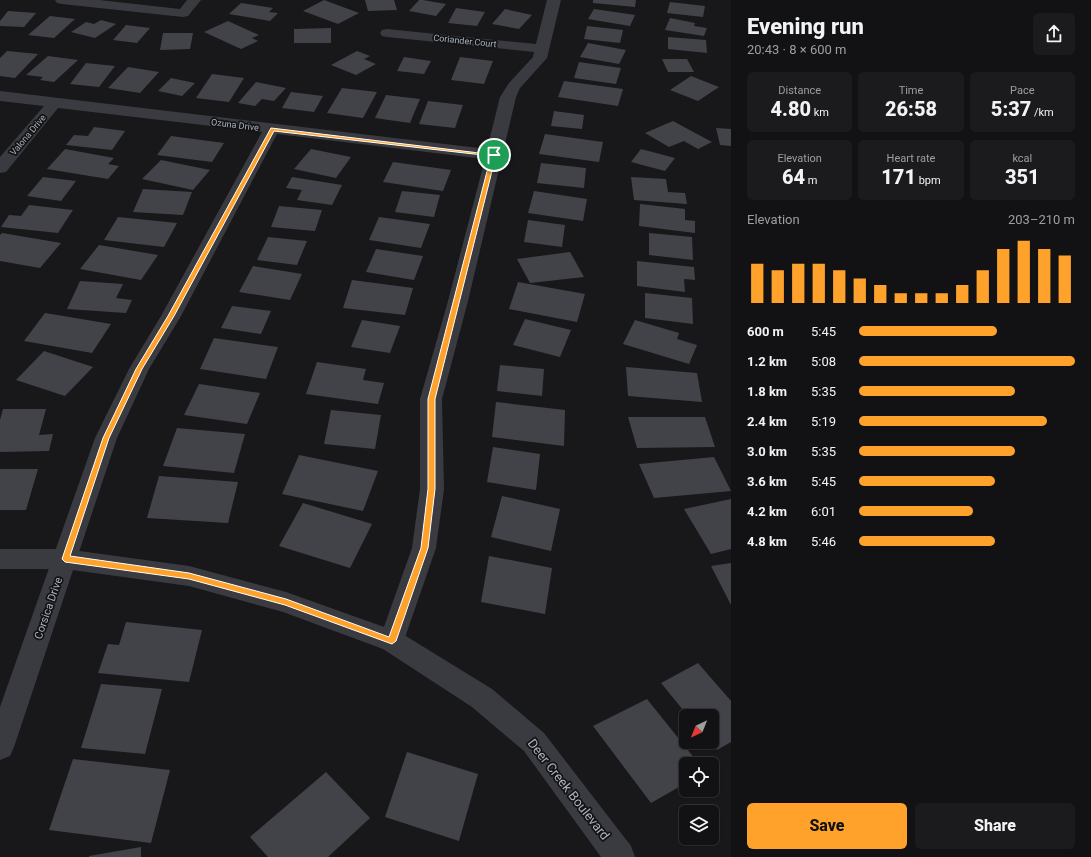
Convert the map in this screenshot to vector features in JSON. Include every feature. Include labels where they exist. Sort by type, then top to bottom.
[{"type":"street","points":[[62,0],[183,13],[194,0]]},
{"type":"street","points":[[392,641],[424,548],[432,489],[432,399],[508,97],[514,86],[540,58],[554,0]]},
{"type":"street","name":"Coriander Court","points":[[387,33],[542,49]]},
{"type":"street","name":"Ozuna Drive","points":[[0,96],[494,155]]},
{"type":"street","name":"Valona Drive","points":[[0,168],[55,102]]},
{"type":"street","name":"Corsica Drive","points":[[0,747],[109,431],[139,369],[171,316],[272,129]]},
{"type":"street","name":"Deer Creek Boulevard","points":[[0,559],[65,559],[189,576],[286,602],[392,641],[482,698],[534,742],[620,857]]},
{"type":"building","points":[[324,0],[359,13],[338,24],[303,11]]},
{"type":"building","points":[[365,0],[394,0],[397,10],[368,11]]},
{"type":"building","points":[[419,0],[446,4],[436,16],[409,11]]},
{"type":"building","points":[[593,0],[636,0],[635,7],[593,3]]},
{"type":"building","points":[[670,2],[705,6],[703,17],[667,13]]},
{"type":"building","points":[[241,3],[273,8],[269,12],[278,13],[270,21],[229,14]]},
{"type":"building","points":[[456,8],[485,12],[477,26],[448,23]]},
{"type":"building","points":[[505,9],[532,15],[519,29],[492,24]]},
{"type":"building","points":[[594,9],[635,15],[630,26],[588,19]]},
{"type":"building","points":[[8,11],[36,13],[24,27],[0,26],[0,21]]},
{"type":"building","points":[[50,16],[75,19],[54,38],[28,35]]},
{"type":"building","points":[[670,18],[695,23],[694,26],[707,28],[704,36],[665,30]]},
{"type":"building","points":[[101,20],[116,24],[95,38],[71,32],[86,22],[94,24]]},
{"type":"building","points":[[228,21],[259,35],[252,38],[258,41],[241,49],[204,32]]},
{"type":"building","points":[[126,25],[150,28],[137,43],[113,40]]},
{"type":"building","points":[[587,26],[623,30],[620,43],[584,39]]},
{"type":"building","points":[[331,28],[331,43],[294,43],[294,29]]},
{"type":"building","points":[[163,33],[193,33],[190,49],[160,50]]},
{"type":"building","points":[[668,37],[706,40],[707,53],[668,49]]},
{"type":"building","points":[[588,43],[626,50],[619,64],[580,57]]},
{"type":"building","points":[[7,51],[38,54],[15,78],[0,76],[0,58]]},
{"type":"building","points":[[357,51],[370,56],[364,59],[376,64],[356,75],[331,65]]},
{"type":"building","points":[[48,56],[78,60],[54,82],[40,80],[43,77],[26,75]]},
{"type":"building","points":[[404,57],[431,61],[424,74],[397,71]]},
{"type":"building","points":[[460,57],[493,61],[484,84],[451,80]]},
{"type":"building","points":[[662,59],[687,59],[694,72],[668,72]]},
{"type":"building","points":[[579,62],[621,68],[616,84],[574,78]]},
{"type":"building","points":[[86,63],[115,66],[99,87],[70,84]]},
{"type":"building","points":[[128,67],[159,72],[140,93],[108,88]]},
{"type":"building","points":[[212,74],[244,78],[229,102],[196,98]]},
{"type":"building","points":[[691,76],[719,87],[698,101],[670,90]]},
{"type":"building","points":[[171,78],[195,83],[182,96],[158,91]]},
{"type":"building","points":[[564,81],[623,89],[618,106],[558,97]]},
{"type":"building","points":[[256,82],[286,88],[274,101],[262,99],[255,106],[238,103]]},
{"type":"building","points":[[342,88],[377,92],[363,118],[327,113]]},
{"type":"building","points":[[291,92],[323,96],[314,112],[282,108]]},
{"type":"building","points":[[386,95],[420,99],[410,123],[375,118]]},
{"type":"building","points":[[428,101],[463,105],[455,128],[419,124]]},
{"type":"building","points":[[554,111],[584,115],[582,129],[551,126]]},
{"type":"building","points":[[673,121],[712,142],[698,149],[684,141],[669,147],[645,133]]},
{"type":"building","points":[[94,127],[125,131],[112,150],[66,145],[74,135],[88,136]]},
{"type":"building","points":[[716,128],[731,129],[731,146],[720,145]]},
{"type":"building","points":[[545,134],[603,142],[599,162],[539,154]]},
{"type":"building","points":[[171,136],[224,143],[212,162],[157,155]]},
{"type":"building","points":[[65,149],[114,158],[108,164],[119,166],[108,179],[47,169]]},
{"type":"building","points":[[311,149],[351,157],[336,178],[294,169]]},
{"type":"building","points":[[641,149],[675,158],[665,171],[631,162]]},
{"type":"building","points":[[161,160],[210,170],[193,190],[142,179]]},
{"type":"building","points":[[393,162],[451,170],[443,191],[383,182]]},
{"type":"building","points":[[541,163],[586,168],[584,188],[537,183]]},
{"type":"building","points":[[43,177],[76,181],[61,201],[27,196]]},
{"type":"building","points":[[292,177],[342,185],[332,205],[297,200],[302,190],[286,188]]},
{"type":"building","points":[[631,177],[666,179],[668,192],[685,193],[687,204],[634,200]]},
{"type":"building","points":[[143,189],[192,192],[183,215],[133,212]]},
{"type":"building","points":[[402,191],[440,195],[434,217],[395,212]]},
{"type":"building","points":[[534,191],[587,199],[583,221],[528,213]]},
{"type":"building","points":[[640,204],[685,209],[685,220],[695,221],[695,233],[639,226]]},
{"type":"building","points":[[29,205],[73,210],[58,233],[1,227],[9,215],[21,216]]},
{"type":"building","points":[[279,206],[322,210],[315,231],[271,227]]},
{"type":"building","points":[[118,217],[177,223],[164,247],[104,240]]},
{"type":"building","points":[[379,217],[430,224],[421,248],[369,240]]},
{"type":"building","points":[[528,220],[565,225],[562,247],[524,242]]},
{"type":"building","points":[[2,233],[61,243],[40,268],[0,261],[0,235]]},
{"type":"building","points":[[649,233],[692,237],[693,260],[649,255]]},
{"type":"building","points":[[268,237],[307,241],[297,265],[257,260]]},
{"type":"building","points":[[99,245],[158,255],[141,280],[80,269]]},
{"type":"building","points":[[376,249],[423,256],[414,280],[366,272]]},
{"type":"building","points":[[570,252],[584,277],[530,283],[517,259]]},
{"type":"building","points":[[637,261],[694,267],[695,280],[684,279],[685,292],[637,286]]},
{"type":"building","points":[[253,266],[302,274],[290,300],[239,292]]},
{"type":"building","points":[[352,280],[413,288],[405,315],[343,308]]},
{"type":"building","points":[[80,281],[123,284],[116,298],[132,300],[126,313],[67,309]]},
{"type":"building","points":[[518,282],[585,294],[577,322],[509,309]]},
{"type":"building","points":[[645,293],[692,298],[693,324],[645,318]]},
{"type":"building","points":[[232,306],[271,311],[261,334],[221,328]]},
{"type":"building","points":[[45,313],[111,324],[92,353],[24,341]]},
{"type":"building","points":[[525,319],[571,330],[560,357],[513,345]]},
{"type":"building","points":[[362,320],[400,326],[390,353],[351,347]]},
{"type":"building","points":[[635,320],[679,333],[677,339],[697,345],[689,364],[623,344]]},
{"type":"building","points":[[214,338],[278,347],[266,379],[200,369]]},
{"type":"building","points":[[44,351],[93,367],[65,396],[16,380]]},
{"type":"building","points":[[317,362],[366,369],[363,380],[384,383],[378,404],[306,394]]},
{"type":"building","points":[[500,365],[544,369],[542,396],[497,391]]},
{"type":"building","points":[[626,367],[697,373],[702,402],[628,396]]},
{"type":"building","points":[[199,384],[260,393],[247,424],[184,415]]},
{"type":"building","points":[[496,402],[565,410],[564,446],[492,437]]},
{"type":"building","points":[[3,409],[46,409],[39,435],[53,434],[49,451],[0,452],[0,420]]},
{"type":"building","points":[[331,410],[381,415],[375,449],[324,444]]},
{"type":"building","points":[[628,417],[705,417],[715,447],[637,448]]},
{"type":"building","points":[[177,428],[245,434],[234,473],[163,466]]},
{"type":"building","points":[[493,447],[540,454],[536,490],[487,482]]},
{"type":"building","points":[[299,455],[378,471],[363,511],[282,494]]},
{"type":"building","points":[[714,457],[731,491],[654,498],[639,464]]},
{"type":"building","points":[[0,469],[38,469],[26,510],[0,510]]},
{"type":"building","points":[[159,476],[238,482],[228,523],[147,518]]},
{"type":"building","points":[[502,496],[560,509],[551,551],[491,537]]},
{"type":"building","points":[[731,499],[731,549],[711,554],[684,509]]},
{"type":"building","points":[[303,503],[372,524],[350,568],[279,546]]},
{"type":"building","points":[[489,556],[552,568],[545,614],[481,602]]},
{"type":"building","points":[[731,563],[731,605],[711,566]]},
{"type":"building","points":[[126,622],[202,630],[189,682],[98,673],[108,644],[119,645]]},
{"type":"building","points":[[698,663],[731,701],[731,742],[719,749],[719,709],[682,709],[661,683]]},
{"type":"building","points":[[101,684],[162,689],[145,754],[81,748]]},
{"type":"building","points":[[647,699],[679,739],[679,749],[687,749],[693,757],[679,757],[679,787],[651,803],[593,726]]},
{"type":"building","points":[[407,752],[478,774],[459,841],[385,817]]},
{"type":"building","points":[[73,759],[170,770],[151,843],[49,830]]},
{"type":"building","points":[[326,772],[370,818],[328,857],[268,857],[250,837]]},
{"type":"building","points":[[141,847],[141,857],[89,857],[89,856]]},
{"type":"route","points":[[272,129],[494,155],[432,399],[430,440],[432,489],[424,548],[392,641],[286,602],[189,576],[65,559],[106,438],[139,369],[171,316],[272,129]]}]
